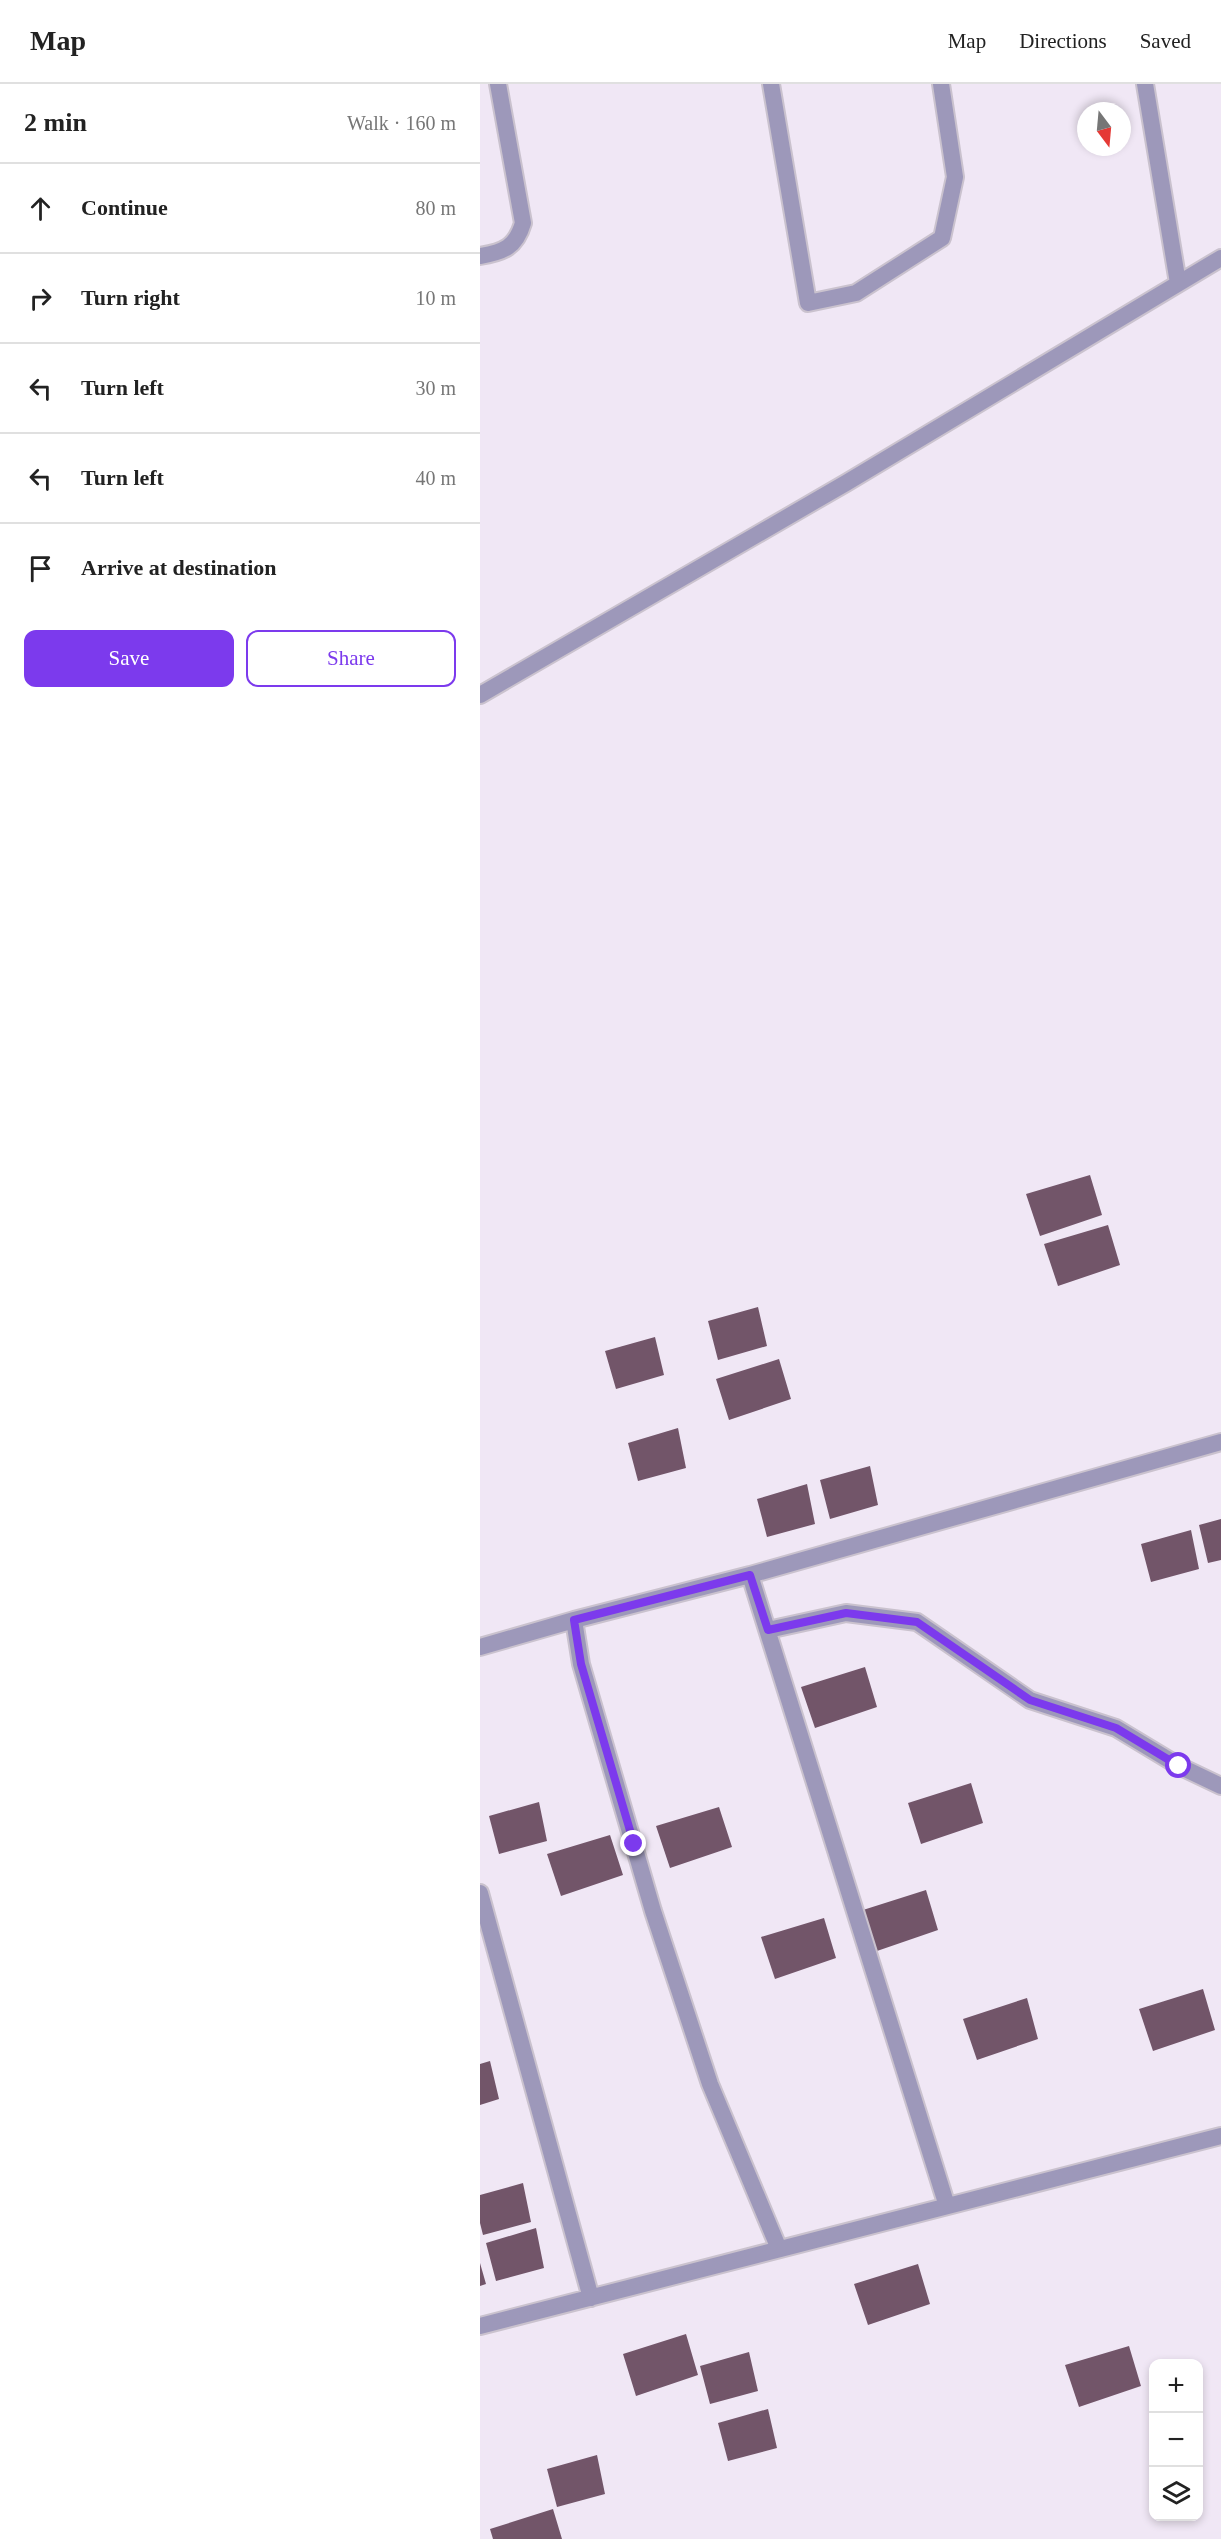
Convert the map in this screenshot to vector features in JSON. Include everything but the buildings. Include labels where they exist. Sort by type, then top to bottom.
[{"type":"street","points":[[480,256],[494,254],[510,247],[519,237],[523,223],[498,84]]},
{"type":"street","points":[[771,84],[808,303],[856,293],[942,238],[955,177],[941,84]]},
{"type":"street","points":[[1145,84],[1178,283]]},
{"type":"street","points":[[480,695],[846,483],[1221,258]]},
{"type":"street","points":[[480,1647],[574,1620],[750,1575],[1221,1442]]},
{"type":"street","points":[[750,1575],[947,2206]]},
{"type":"street","points":[[768,1630],[846,1613],[917,1622],[1030,1700],[1116,1728],[1179,1766],[1221,1786]]},
{"type":"street","points":[[574,1620],[581,1664],[653,1911],[710,2084],[780,2249]]},
{"type":"street","points":[[480,1893],[591,2298]]},
{"type":"street","points":[[480,2326],[1221,2136]]},
{"type":"route","points":[[634,1844],[581,1664],[574,1620],[750,1575],[768,1630],[846,1613],[917,1622],[1030,1700],[1116,1728],[1179,1766]]}]
